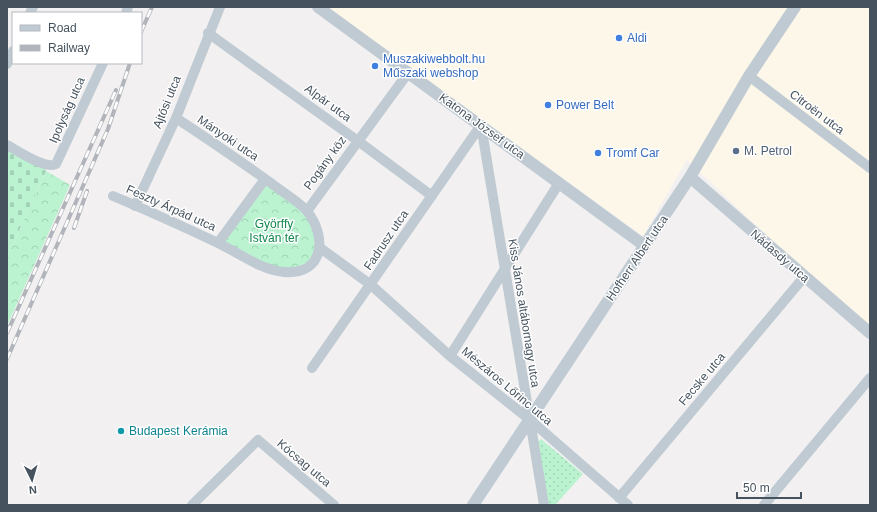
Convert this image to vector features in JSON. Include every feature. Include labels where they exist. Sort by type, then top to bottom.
[{"type":"street","name":"Ajtósi utca","points":[[135,206],[176,118],[208,33],[220,7]]},
{"type":"street","name":"Katona József utca","points":[[318,7],[645,246]]},
{"type":"street","name":"Hofherr Albert utca","points":[[476,504],[529,419],[690,177],[748,76],[795,7]]},
{"type":"street","name":"Alpár utca","points":[[208,33],[432,196]]},
{"type":"street","points":[[7,64],[12,53]]},
{"type":"street","name":"Ipolyság utca","points":[[7,145],[42,163],[53,166],[56,164],[62,154],[103,64]]},
{"type":"street","name":"Pogány köz","points":[[307,211],[408,73]]},
{"type":"street","name":"Citroën utca","points":[[748,76],[870,168]]},
{"type":"street","name":"Mányoki utca","points":[[176,118],[265,179],[307,211]]},
{"type":"street","name":"Fadrusz utca","points":[[312,368],[481,125]]},
{"type":"street","name":"Kiss János altábornagy utca","points":[[481,125],[544,505]]},
{"type":"street","name":"Nádasdy utca","points":[[690,177],[870,333]]},
{"type":"street","points":[[218,243],[265,179]]},
{"type":"street","points":[[450,356],[559,183]]},
{"type":"street","name":"Feszty Árpád utca","points":[[113,196],[218,243],[265,267],[285,272],[298,271],[311,266],[316,259],[319,247]]},
{"type":"street","points":[[307,211],[315,228],[319,247]]},
{"type":"street","name":"Mészáros Lőrinc utca","points":[[319,247],[371,285],[450,356],[529,419],[628,505]]},
{"type":"street","name":"Fecske utca","points":[[619,498],[804,277]]},
{"type":"street","points":[[764,505],[870,378]]},
{"type":"street","name":"Kócsag utca","points":[[192,505],[258,440],[334,505]]},
{"type":"shaded area","points":[[327,7],[870,7],[870,327],[836,301],[687,160],[643,236]]},
{"type":"green space","points":[[7,144],[44,163],[46,171],[7,257]]},
{"type":"green space","points":[[46,171],[70,185],[7,326],[7,257]]},
{"type":"green space","name":"Györffy István tér","points":[[265,179],[313,222],[316,259],[285,272],[218,243]]},
{"type":"green space","points":[[541,439],[583,474],[555,505],[549,505],[537,443]]},
{"type":"railway","points":[[142,30],[152,7]]},
{"type":"railway","points":[[7,359],[108,129],[130,64]]},
{"type":"railway","points":[[7,333],[116,90]]},
{"type":"railway","points":[[74,228],[87,191]]},
{"type":"place","name":"Aldi","points":[[619,38]]},
{"type":"place","name":"Muszakiwebbolt.hu Műszaki webshop","points":[[375,66]]},
{"type":"place","name":"Power Belt","points":[[548,105]]},
{"type":"place","name":"M. Petrol","points":[[736,151]]},
{"type":"place","name":"Tromf Car","points":[[598,153]]},
{"type":"place","name":"Budapest Kerámia","points":[[121,431]]}]
